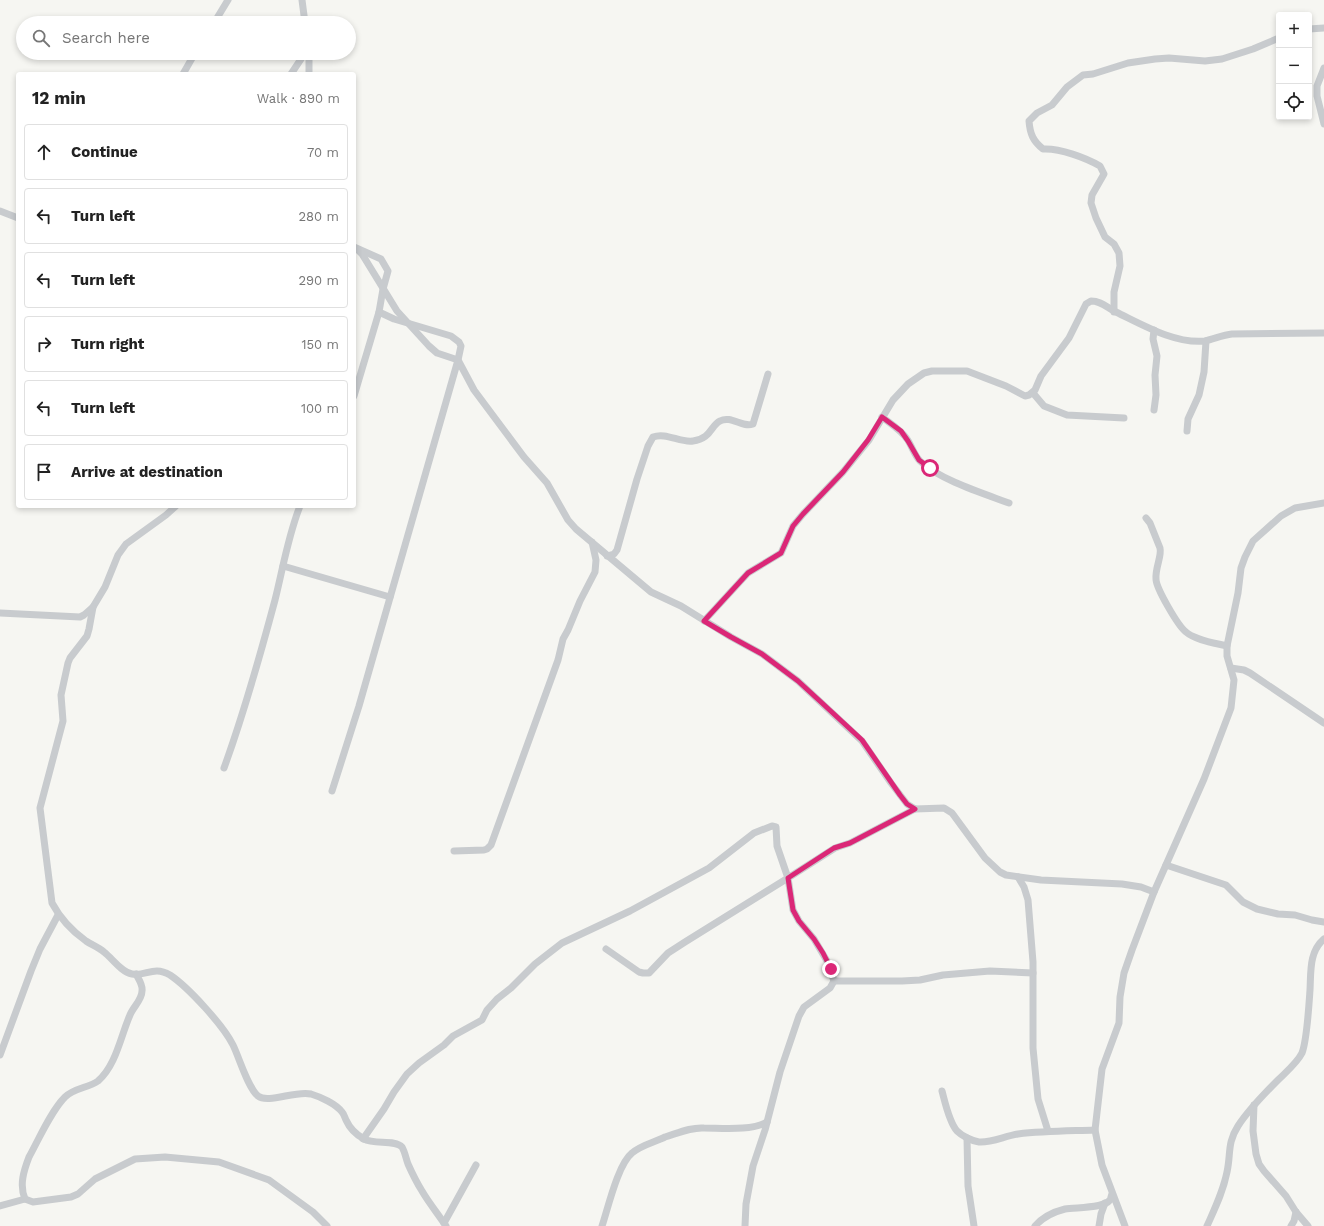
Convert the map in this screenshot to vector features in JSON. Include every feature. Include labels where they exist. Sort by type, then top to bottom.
[{"type":"street","points":[[218,16],[228,0]]},
{"type":"street","points":[[302,0],[304,16]]},
{"type":"street","points":[[1312,29],[1324,28]]},
{"type":"street","points":[[1114,312],[1114,292],[1120,266],[1119,253],[1114,244],[1105,237],[1098,226],[1091,203],[1092,195],[1104,174],[1100,166],[1078,156],[1051,148],[1043,149],[1035,142],[1030,132],[1029,121],[1037,113],[1052,105],[1067,87],[1083,75],[1093,74],[1128,63],[1155,59],[1169,58],[1205,61],[1222,59],[1253,49],[1276,39]]},
{"type":"street","points":[[184,72],[191,60]]},
{"type":"street","points":[[292,72],[300,60]]},
{"type":"street","points":[[309,60],[309,72]]},
{"type":"street","points":[[1324,68],[1317,86],[1317,96],[1324,124]]},
{"type":"street","points":[[0,211],[16,217]]},
{"type":"street","points":[[356,247],[380,258],[384,262],[388,271],[379,312],[356,389]]},
{"type":"street","points":[[356,248],[362,254],[397,311],[429,346],[438,353],[458,360],[474,390],[524,457],[547,483],[568,520],[607,556],[651,592],[681,606],[762,654],[798,681],[862,740],[900,795],[907,804],[915,809]]},
{"type":"street","points":[[704,621],[748,573],[781,553],[793,526],[843,472],[868,440],[893,400],[908,384],[924,373],[932,370],[967,371],[1025,396],[1033,393],[1041,376],[1069,338],[1086,304],[1091,301],[1096,301],[1114,312],[1176,338],[1206,341],[1232,334],[1324,333]]},
{"type":"street","points":[[332,791],[361,698],[461,346],[456,339],[394,319],[379,312]]},
{"type":"street","points":[[1154,330],[1153,339],[1157,356],[1154,410]]},
{"type":"street","points":[[1187,431],[1188,419],[1194,402],[1199,394],[1203,380],[1206,341]]},
{"type":"street","points":[[607,556],[614,554],[617,550],[637,479],[648,446],[653,437],[663,435],[688,441],[695,441],[706,436],[720,420],[725,419],[734,421],[746,426],[753,424],[768,374]]},
{"type":"street","points":[[1033,393],[1044,406],[1067,415],[1124,418]]},
{"type":"street","points":[[882,417],[901,431],[919,460],[930,468],[953,481],[1009,503]]},
{"type":"street","points":[[1125,1226],[1102,1165],[1095,1130],[1102,1069],[1119,1023],[1120,998],[1124,973],[1154,892],[1204,779],[1231,708],[1234,680],[1227,656],[1226,646],[1241,568],[1254,541],[1280,516],[1295,508],[1324,503]]},
{"type":"street","points":[[0,613],[80,617],[84,615],[92,607],[105,587],[118,555],[126,544],[174,508]]},
{"type":"street","points":[[224,768],[247,700],[299,508]]},
{"type":"street","points":[[1146,518],[1150,524],[1161,552],[1157,563],[1156,582],[1180,626],[1186,633],[1226,646]]},
{"type":"street","points":[[454,851],[484,850],[491,845],[558,660],[563,639],[595,572],[596,560],[592,542]]},
{"type":"street","points":[[283,566],[390,597]]},
{"type":"street","points":[[92,607],[87,636],[70,658],[68,663],[61,695],[63,721],[40,808],[52,903],[58,915],[85,941],[104,952],[130,974],[152,970],[162,971],[171,976],[201,1004],[232,1043],[251,1086],[259,1097],[264,1099],[290,1094],[312,1094],[331,1103],[342,1112],[354,1133],[363,1139],[369,1142],[394,1144],[402,1148],[409,1166],[423,1193],[445,1224],[476,1165]]},
{"type":"street","points":[[1231,668],[1244,670],[1250,673],[1278,690],[1324,723]]},
{"type":"street","points":[[606,950],[642,974],[649,973],[668,953],[834,848],[850,843],[915,809],[939,808],[948,810],[956,817],[977,848],[992,866],[1000,872],[1018,877],[1041,880],[1122,884],[1141,887],[1154,892]]},
{"type":"street","points":[[363,1139],[407,1074],[419,1063],[444,1045],[453,1036],[482,1020],[487,1010],[497,999],[511,988],[535,964],[562,943],[630,911],[709,868],[754,833],[772,826],[776,827],[777,846],[788,878],[793,910],[799,921],[814,939],[828,961],[834,980],[830,988],[804,1008],[799,1016],[780,1072],[777,1088],[750,1176],[745,1226]]},
{"type":"street","points":[[1166,865],[1226,885],[1243,902],[1257,909],[1278,914],[1295,915],[1324,922]]},
{"type":"street","points":[[1018,877],[1024,887],[1028,900],[1033,973],[1033,1048],[1038,1099],[1048,1131]]},
{"type":"street","points":[[0,1055],[40,949],[58,915]]},
{"type":"street","points":[[1207,1226],[1220,1200],[1228,1170],[1231,1139],[1238,1126],[1254,1105],[1294,1064],[1302,1053],[1310,990],[1310,966],[1317,947],[1324,939]]},
{"type":"street","points":[[834,980],[920,980],[943,975],[990,971],[1033,973]]},
{"type":"street","points":[[25,1199],[22,1191],[26,1165],[58,1106],[66,1096],[73,1091],[93,1084],[99,1080],[116,1054],[129,1016],[142,993],[142,986],[136,974]]},
{"type":"street","points":[[942,1091],[946,1106],[957,1131],[976,1142],[984,1142],[1010,1136],[1048,1131],[1095,1130]]},
{"type":"street","points":[[1254,1105],[1254,1131],[1256,1154],[1259,1164],[1286,1196],[1296,1212],[1308,1226]]},
{"type":"street","points":[[602,1226],[619,1173],[626,1158],[637,1149],[683,1131],[701,1128],[751,1127],[767,1122]]},
{"type":"street","points":[[967,1138],[968,1186],[974,1226]]},
{"type":"street","points":[[0,1206],[25,1199],[33,1202],[71,1197],[78,1194],[95,1179],[135,1159],[165,1158],[219,1162],[269,1180],[313,1212],[327,1226]]},
{"type":"street","points":[[1035,1226],[1047,1216],[1065,1209],[1097,1206],[1105,1203],[1110,1200],[1112,1194]]},
{"type":"street","points":[[1099,1226],[1105,1203]]},
{"type":"street","points":[[1292,1226],[1296,1212]]},
{"type":"route","points":[[831,969],[828,961],[814,939],[799,921],[793,910],[788,878],[834,848],[850,843],[915,809],[907,804],[900,795],[862,740],[798,681],[762,654],[704,621],[738,582],[748,573],[767,560],[781,553],[793,526],[863,448],[882,417],[901,431],[919,460],[930,468]]}]
